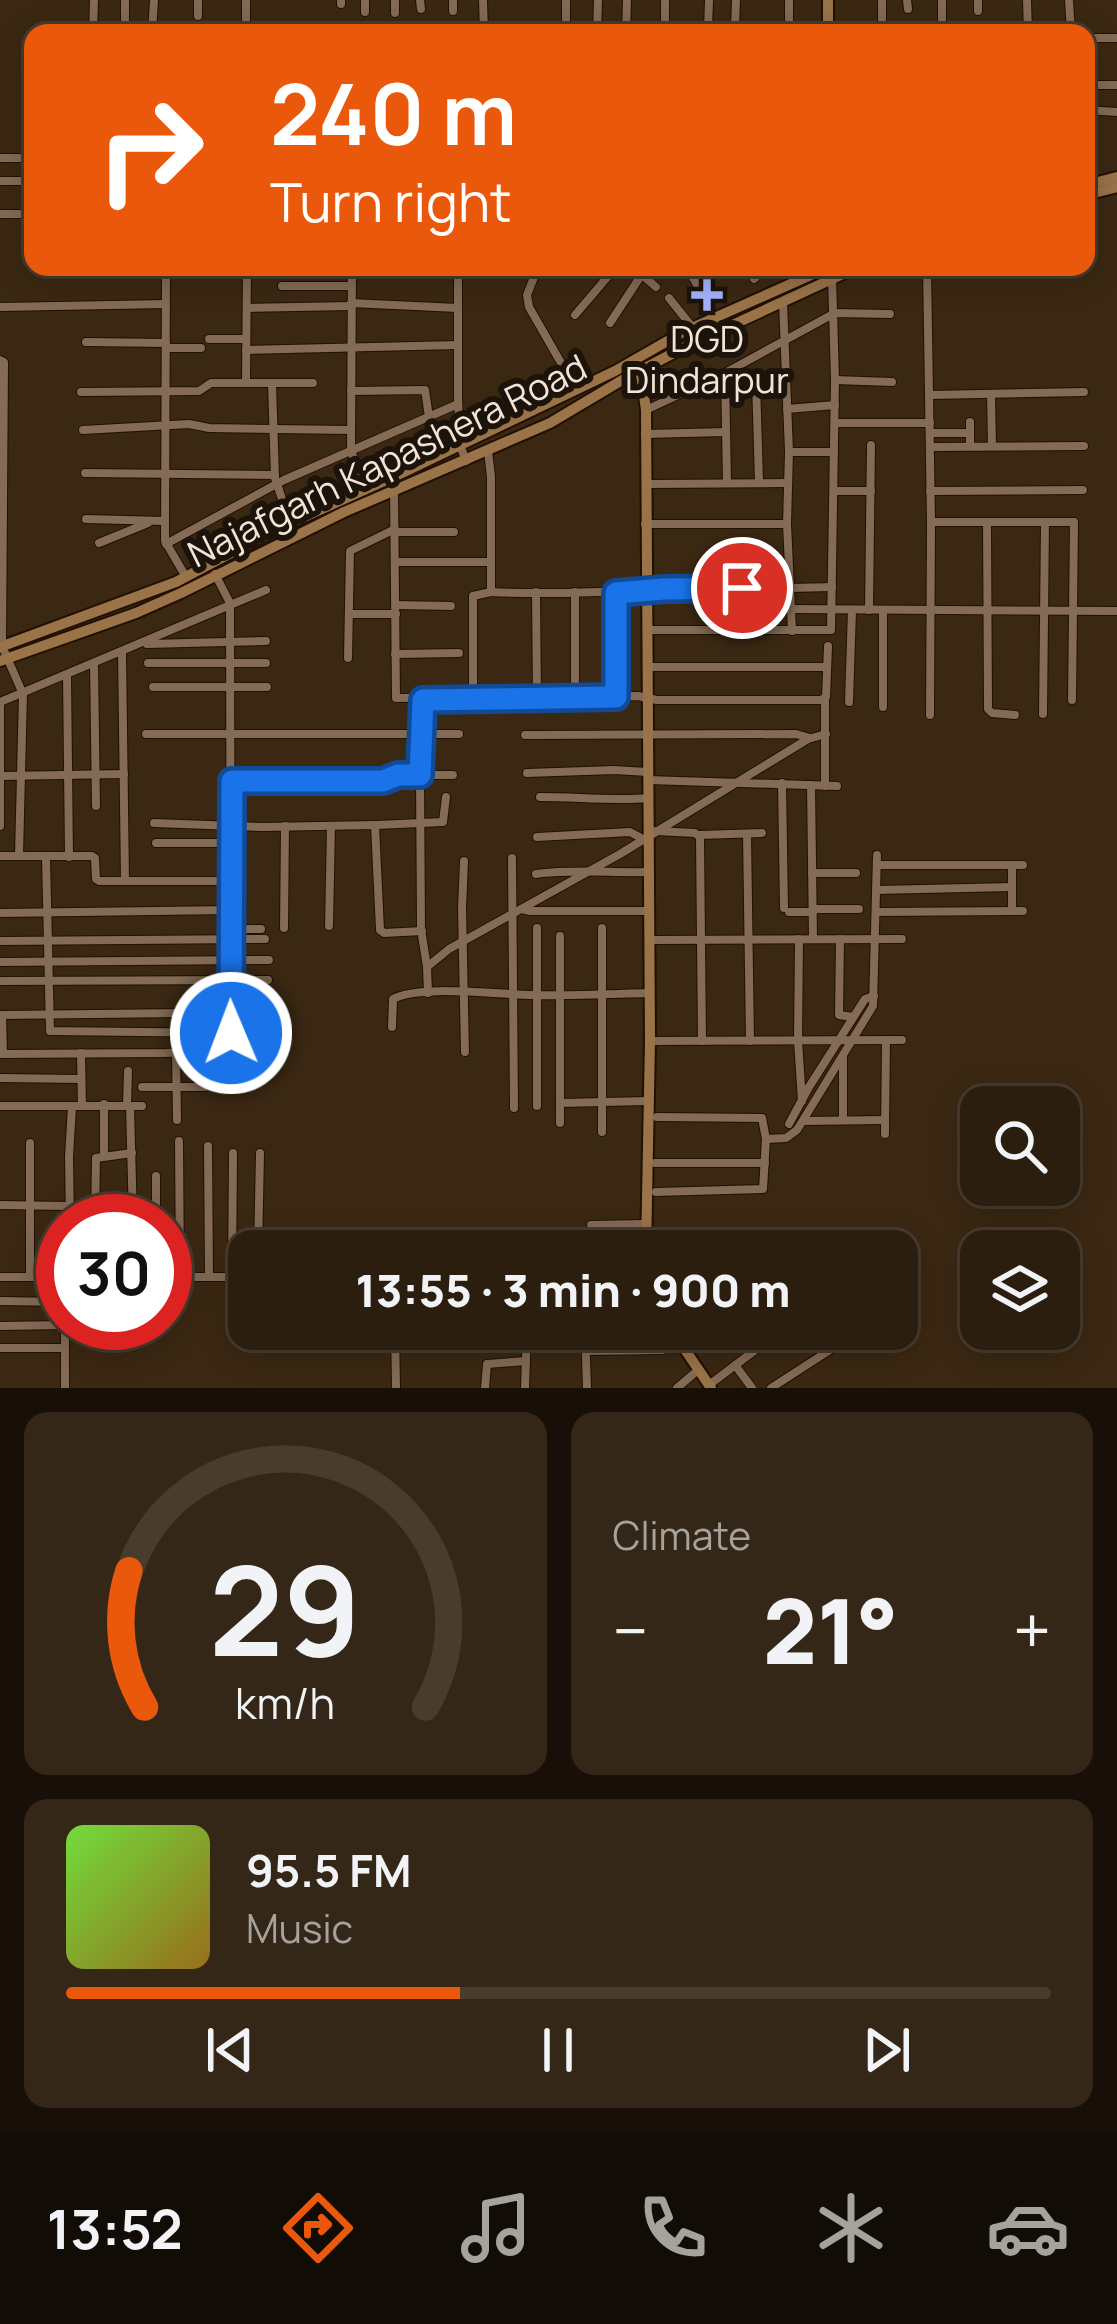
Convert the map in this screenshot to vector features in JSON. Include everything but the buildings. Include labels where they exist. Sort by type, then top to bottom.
[{"type":"main road","name":"Najafgarh Kapashera Road","points":[[3,653],[136,613],[181,584],[460,445],[822,276]]},
{"type":"main road","name":"Najafgarh Kapashera Road","points":[[213,569],[290,523],[366,495],[394,490],[550,423],[693,328],[783,302],[825,276]]},
{"type":"main road","points":[[640,364],[646,410],[649,835],[646,1230]]},
{"type":"main road","points":[[685,1350],[710,1386]]},
{"type":"street","points":[[198,0],[199,16]]},
{"type":"street","points":[[365,0],[365,12]]},
{"type":"street","points":[[395,0],[395,13]]},
{"type":"street","points":[[942,0],[942,21]]},
{"type":"street","points":[[978,0],[978,11]]},
{"type":"street","points":[[166,276],[166,544],[181,584]]},
{"type":"street","points":[[246,382],[247,276]]},
{"type":"street","points":[[352,276],[351,452],[366,495]]},
{"type":"street","points":[[458,276],[458,404],[460,445],[466,461]]},
{"type":"street","points":[[534,276],[527,295],[529,308],[577,389]]},
{"type":"street","points":[[575,315],[605,276]]},
{"type":"street","points":[[610,323],[641,276]]},
{"type":"street","points":[[644,276],[656,287]]},
{"type":"street","points":[[691,276],[716,325]]},
{"type":"street","points":[[754,279],[757,276]]},
{"type":"street","points":[[647,630],[831,630],[833,276]]},
{"type":"street","points":[[927,276],[930,715]]},
{"type":"street","points":[[282,286],[352,286]]},
{"type":"street","points":[[669,298],[693,328]]},
{"type":"street","points":[[783,302],[792,631]]},
{"type":"street","points":[[0,307],[166,304]]},
{"type":"street","points":[[247,308],[351,304],[458,308]]},
{"type":"street","points":[[646,410],[835,314],[890,314]]},
{"type":"street","points":[[209,339],[246,345],[458,345]]},
{"type":"street","points":[[86,342],[201,348]]},
{"type":"street","points":[[0,360],[4,362],[3,653],[22,694],[19,856]]},
{"type":"street","points":[[724,373],[727,483]]},
{"type":"street","points":[[836,380],[892,382]]},
{"type":"street","points":[[756,381],[759,482]]},
{"type":"street","points":[[272,382],[275,479],[290,523]]},
{"type":"street","points":[[81,392],[199,391],[211,383],[313,383]]},
{"type":"street","points":[[351,391],[425,390],[429,417]]},
{"type":"street","points":[[929,395],[1084,392]]},
{"type":"street","points":[[991,394],[992,446]]},
{"type":"street","points":[[166,544],[275,479],[351,452],[458,404]]},
{"type":"street","points":[[788,409],[835,405]]},
{"type":"street","points":[[970,422],[970,446]]},
{"type":"street","points":[[835,423],[970,433]]},
{"type":"street","points":[[83,430],[189,424],[351,430]]},
{"type":"street","points":[[645,434],[726,432]]},
{"type":"street","points":[[869,610],[872,445]]},
{"type":"street","points":[[930,446],[1084,446]]},
{"type":"street","points":[[488,451],[491,592]]},
{"type":"street","points":[[789,452],[834,452]]},
{"type":"street","points":[[85,473],[275,479]]},
{"type":"street","points":[[645,484],[787,483]]},
{"type":"street","points":[[394,490],[396,698],[825,698]]},
{"type":"street","points":[[930,491],[1083,490]]},
{"type":"street","points":[[834,491],[871,491]]},
{"type":"street","points":[[86,519],[165,521]]},
{"type":"street","points":[[99,542],[153,520]]},
{"type":"street","points":[[1042,714],[1045,521]]},
{"type":"street","points":[[931,522],[1075,522],[1072,700]]},
{"type":"street","points":[[987,522],[988,709],[1015,715]]},
{"type":"street","points":[[645,524],[787,524]]},
{"type":"street","points":[[348,658],[350,551],[395,531],[454,532]]},
{"type":"street","points":[[396,562],[490,562]]},
{"type":"street","points":[[213,569],[230,608],[231,1067]]},
{"type":"street","points":[[791,588],[832,587]]},
{"type":"street","points":[[473,700],[472,596],[742,588]]},
{"type":"street","points":[[0,826],[0,702],[266,590]]},
{"type":"street","points":[[536,592],[538,698]]},
{"type":"street","points":[[575,592],[575,697]]},
{"type":"street","points":[[616,593],[616,697]]},
{"type":"street","points":[[349,614],[451,606]]},
{"type":"street","points":[[791,609],[1117,611]]},
{"type":"street","points":[[849,702],[853,610]]},
{"type":"street","points":[[883,611],[883,707]]},
{"type":"street","points":[[141,645],[266,640]]},
{"type":"street","points":[[825,785],[828,646]]},
{"type":"street","points":[[122,652],[125,881]]},
{"type":"street","points":[[395,654],[460,652]]},
{"type":"street","points":[[148,663],[266,663]]},
{"type":"street","points":[[94,664],[96,806]]},
{"type":"street","points":[[647,667],[826,667]]},
{"type":"street","points":[[67,675],[69,857]]},
{"type":"street","points":[[153,687],[267,687]]},
{"type":"street","points":[[423,700],[422,932],[428,993]]},
{"type":"street","points":[[146,734],[459,734]]},
{"type":"street","points":[[525,735],[796,734],[811,738]]},
{"type":"street","points":[[428,967],[449,950],[737,781],[826,734]]},
{"type":"street","points":[[527,773],[614,770],[837,786]]},
{"type":"street","points":[[1,776],[124,774]]},
{"type":"street","points":[[232,781],[383,781],[398,775],[453,775]]},
{"type":"street","points":[[782,783],[787,910],[859,909]]},
{"type":"street","points":[[811,785],[813,939]]},
{"type":"street","points":[[154,823],[332,826],[445,821],[446,797]]},
{"type":"street","points":[[540,797],[648,798]]},
{"type":"street","points":[[375,825],[380,930],[422,932]]},
{"type":"street","points":[[284,928],[285,826]]},
{"type":"street","points":[[329,926],[332,826]]},
{"type":"street","points":[[536,837],[762,833]]},
{"type":"street","points":[[747,834],[750,1041]]},
{"type":"street","points":[[699,835],[702,1041]]},
{"type":"street","points":[[156,843],[231,843]]},
{"type":"street","points":[[0,856],[94,857],[97,880],[231,880]]},
{"type":"street","points":[[46,857],[51,1032],[231,1033]]},
{"type":"street","points":[[512,858],[514,1108]]},
{"type":"street","points":[[766,1139],[787,1138],[796,1130],[868,1016],[874,996],[877,860],[1018,866],[1012,887],[1017,911],[877,912]]},
{"type":"street","points":[[464,861],[465,1052]]},
{"type":"street","points":[[536,874],[648,872]]},
{"type":"street","points":[[812,874],[856,873]]},
{"type":"street","points":[[877,890],[1012,887]]},
{"type":"street","points":[[522,909],[648,911]]},
{"type":"street","points":[[0,913],[232,910]]},
{"type":"street","points":[[537,928],[537,1106]]},
{"type":"street","points":[[602,928],[602,1132]]},
{"type":"street","points":[[231,929],[261,929]]},
{"type":"street","points":[[560,937],[560,1123]]},
{"type":"street","points":[[0,941],[266,939]]},
{"type":"street","points":[[799,939],[802,1101]]},
{"type":"street","points":[[840,939],[839,1015],[854,1017]]},
{"type":"street","points":[[649,940],[902,939]]},
{"type":"street","points":[[134,940],[136,961]]},
{"type":"street","points":[[0,962],[269,960]]},
{"type":"street","points":[[0,981],[268,980]]},
{"type":"street","points":[[392,1027],[393,997],[648,994]]},
{"type":"street","points":[[789,1124],[838,1040],[866,999],[874,996]]},
{"type":"street","points":[[268,1047],[1,1054],[1,1015],[269,1012]]},
{"type":"street","points":[[886,1040],[886,1134]]},
{"type":"street","points":[[650,1041],[902,1040]]},
{"type":"street","points":[[176,1052],[177,1120]]},
{"type":"street","points":[[69,1194],[68,1157],[81,1053]]},
{"type":"street","points":[[842,1056],[842,1120]]},
{"type":"street","points":[[128,1071],[133,1194]]},
{"type":"street","points":[[0,1078],[81,1079]]},
{"type":"street","points":[[142,1087],[206,1087]]},
{"type":"street","points":[[560,1103],[647,1101]]},
{"type":"street","points":[[104,1105],[104,1156]]},
{"type":"street","points":[[0,1106],[142,1106]]},
{"type":"street","points":[[656,1192],[763,1190],[766,1185],[764,1120],[658,1117]]},
{"type":"street","points":[[802,1120],[886,1120]]},
{"type":"street","points":[[179,1141],[179,1194]]},
{"type":"street","points":[[30,1143],[30,1277]]},
{"type":"street","points":[[208,1146],[209,1277]]},
{"type":"street","points":[[95,1194],[98,1156],[132,1153]]},
{"type":"street","points":[[232,1230],[233,1153]]},
{"type":"street","points":[[258,1230],[260,1153]]},
{"type":"street","points":[[656,1163],[765,1163]]},
{"type":"street","points":[[156,1176],[156,1194]]},
{"type":"street","points":[[0,1205],[36,1205]]},
{"type":"street","points":[[591,1225],[646,1224]]},
{"type":"street","points":[[192,1276],[228,1276]]},
{"type":"street","points":[[0,1277],[36,1277]]},
{"type":"street","points":[[0,1301],[36,1302]]},
{"type":"street","points":[[0,1325],[36,1324]]},
{"type":"street","points":[[0,1348],[36,1348]]},
{"type":"street","points":[[65,1350],[65,1388]]},
{"type":"street","points":[[395,1350],[396,1388]]},
{"type":"street","points":[[526,1350],[526,1388]]},
{"type":"street","points":[[586,1388],[586,1351],[662,1350]]},
{"type":"street","points":[[710,1386],[755,1350]]},
{"type":"street","points":[[771,1388],[828,1350]]},
{"type":"street","points":[[485,1388],[487,1364],[526,1361]]},
{"type":"street","points":[[735,1365],[752,1388]]},
{"type":"street","points":[[677,1388],[698,1370]]},
{"type":"place","name":"DGD Dindarpur","points":[[707,295]]},
{"type":"route","points":[[231,1033],[232,781],[383,781],[420,775],[423,700],[616,697],[616,593],[742,588]]}]
